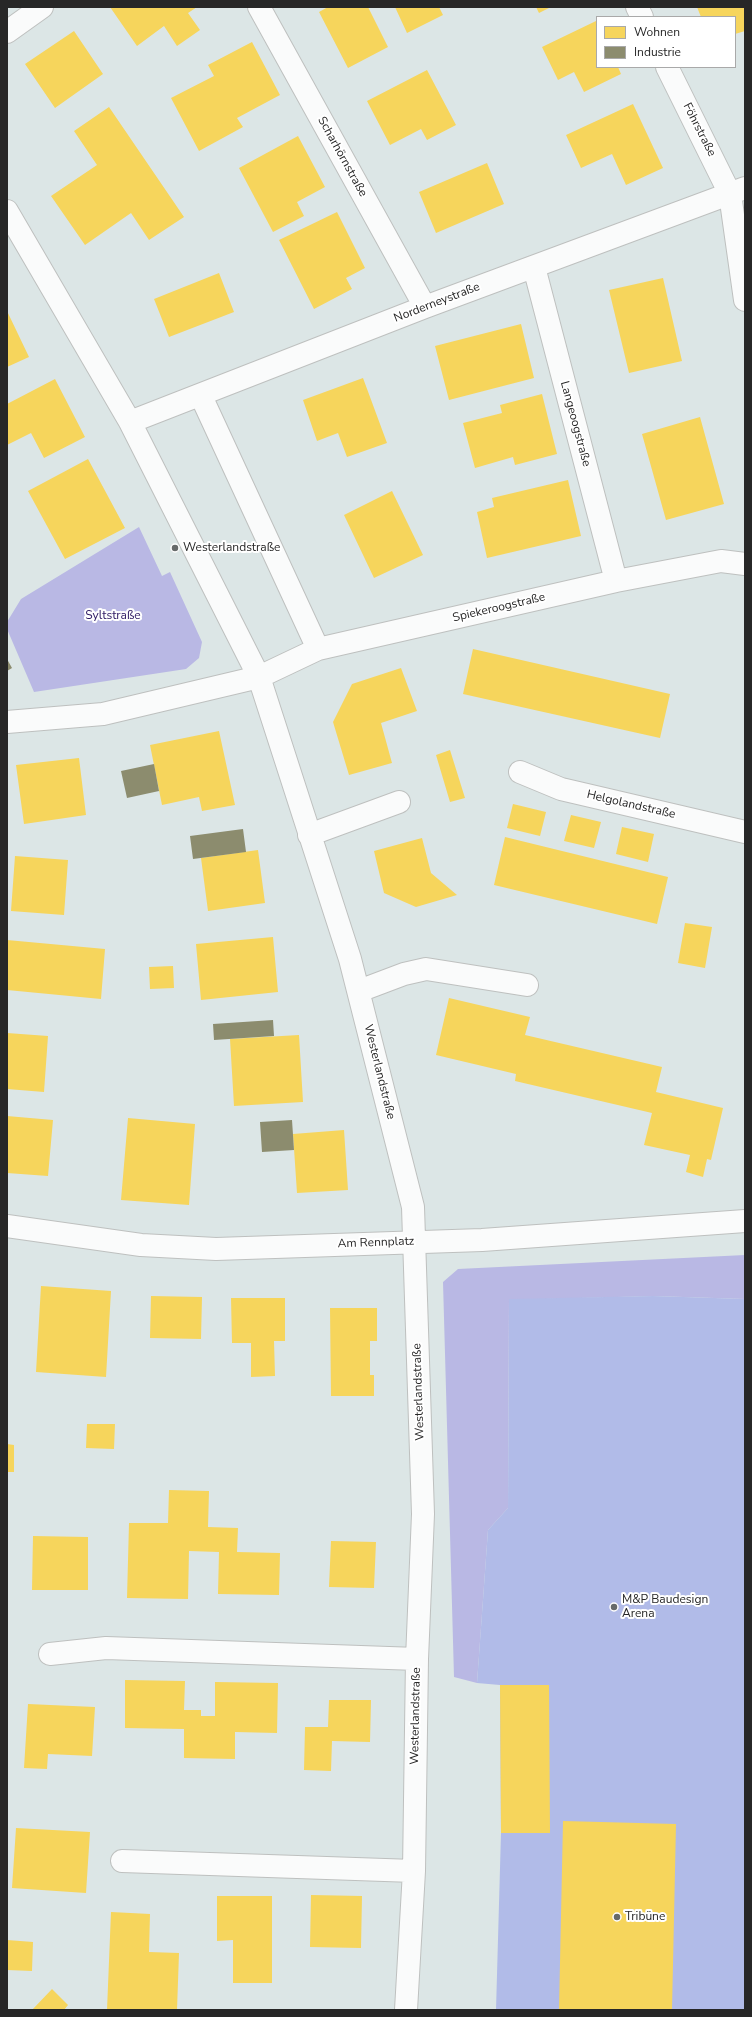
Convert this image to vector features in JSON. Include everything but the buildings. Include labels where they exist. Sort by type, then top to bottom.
[{"type":"street","points":[[7,32],[42,7]]},
{"type":"street","name":"Scharhörnstraße","points":[[260,7],[425,307]]},
{"type":"street","points":[[637,7],[642,16]]},
{"type":"street","name":"Föhrstraße","points":[[668,68],[738,191]]},
{"type":"street","points":[[738,191],[745,300]]},
{"type":"street","name":"Norderneystraße","points":[[130,422],[201,396],[425,307],[738,191]]},
{"type":"street","name":"Westerlandstraße","points":[[7,211],[130,422],[259,677],[350,959],[413,1207],[423,1514],[417,1658],[414,1871],[406,2010]]},
{"type":"street","name":"Langeoogstraße","points":[[534,267],[616,581]]},
{"type":"street","points":[[201,396],[318,649]]},
{"type":"street","name":"Spiekeroogstraße","points":[[259,677],[318,649],[616,581],[721,561],[745,564]]},
{"type":"street","points":[[7,722],[103,714],[259,677]]},
{"type":"street","name":"Helgolandstraße","points":[[520,772],[561,789],[745,832]]},
{"type":"street","points":[[310,835],[399,802]]},
{"type":"street","points":[[359,991],[404,974],[426,969],[526,985]]},
{"type":"street","name":"Am Rennplatz","points":[[7,1226],[141,1245],[216,1250],[482,1240],[745,1221]]},
{"type":"street","points":[[50,1654],[106,1648],[417,1658]]},
{"type":"street","points":[[122,1861],[414,1871]]},
{"type":"green space","name":"Syltstraße","points":[[139,527],[162,576],[170,572],[202,642],[199,658],[186,669],[34,692],[7,629],[7,622],[21,599]]},
{"type":"green space","points":[[745,1255],[745,1299],[653,1296],[509,1300],[508,1508],[488,1530],[477,1683],[454,1677],[443,1282],[458,1269]]},
{"type":"shaded area","name":"M&P Baudesign Arena","points":[[653,1296],[745,1299],[745,2010],[496,2010],[501,1833],[500,1685],[477,1683],[488,1530],[508,1508],[509,1299]]},
{"type":"place","name":"Westerlandstraße","points":[[175,548]]},
{"type":"place","name":"M&P Baudesign Arena","points":[[614,1607]]},
{"type":"place","name":"Tribüne","points":[[617,1917]]}]
